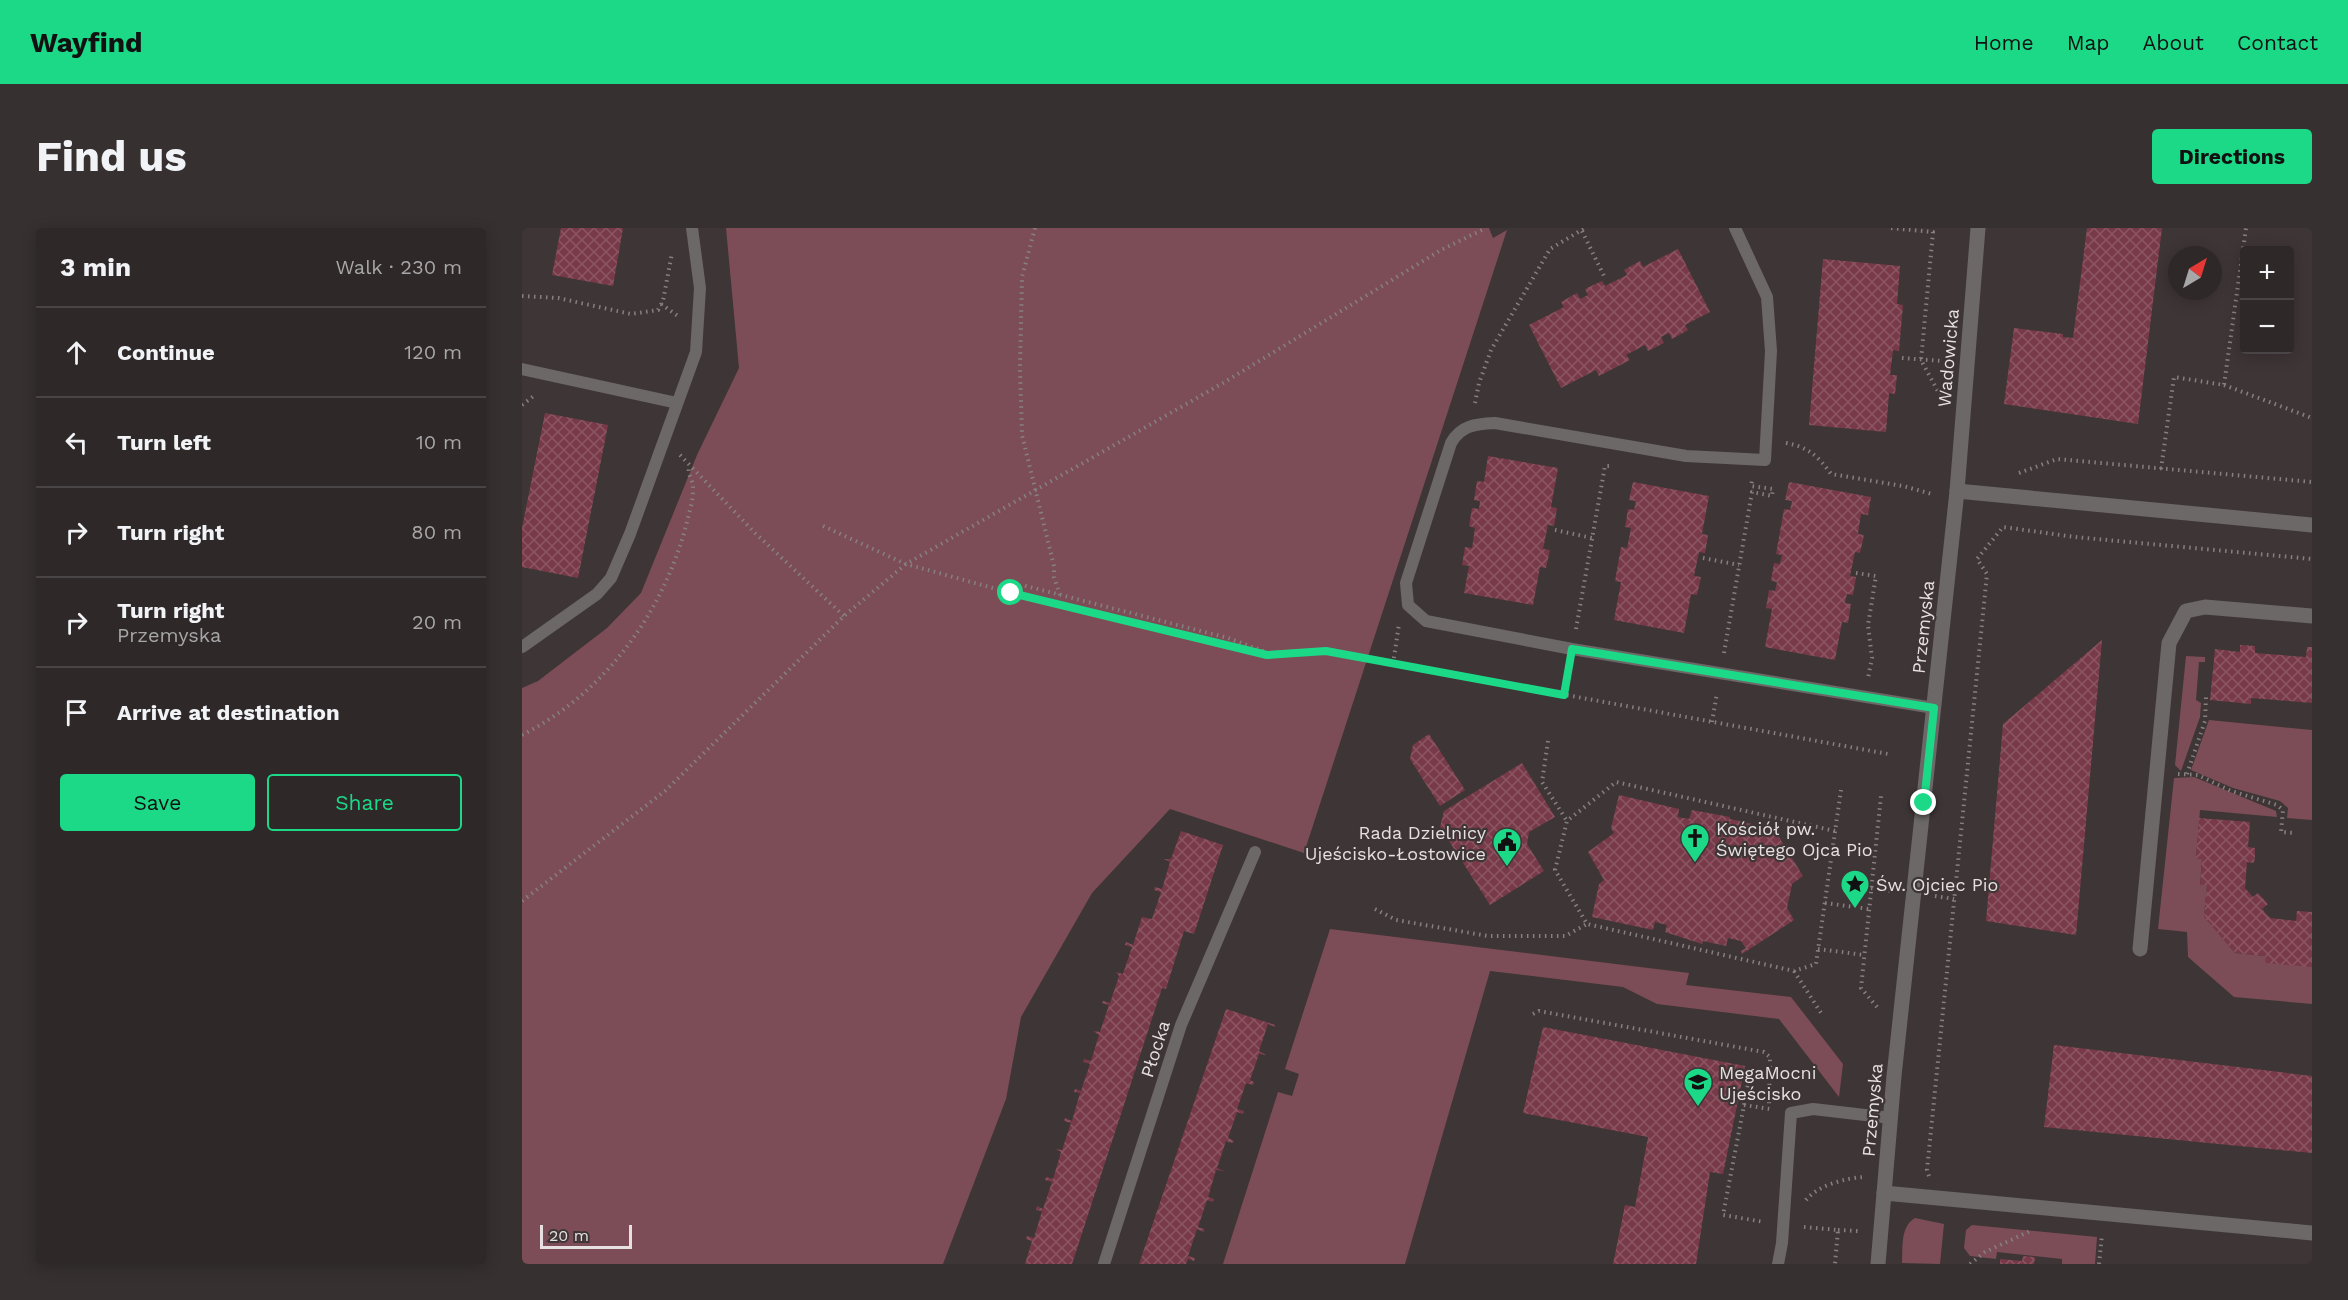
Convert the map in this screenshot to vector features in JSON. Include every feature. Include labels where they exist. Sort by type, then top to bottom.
[{"type":"street","name":"Wadowicka","points":[[1957,491],[1978,228]]},
{"type":"street","points":[[1957,491],[2312,525]]},
{"type":"street","name":"Przemyska","points":[[1878,1264],[1891,1118],[1957,491]]},
{"type":"street","points":[[2140,949],[2169,643],[2186,610],[2205,607],[2312,616]]},
{"type":"street","points":[[1884,1193],[2312,1233]]},
{"type":"lane","points":[[522,647],[597,594],[610,578],[630,534],[696,352],[700,288],[692,228]]},
{"type":"lane","points":[[1735,228],[1767,297],[1771,351],[1765,460],[1686,456],[1495,423],[1472,424],[1457,433],[1451,443],[1406,583],[1408,605],[1426,621],[1572,649],[1934,708]]},
{"type":"lane","points":[[522,369],[677,403]]},
{"type":"lane","name":"Płocka","points":[[1104,1264],[1181,1025],[1255,852]]},
{"type":"lane","points":[[1778,1264],[1784,1226],[1791,1113],[1813,1109],[1891,1118]]},
{"type":"path","points":[[1035,228],[1022,277],[1020,368],[1023,435],[1060,595]]},
{"type":"path","points":[[522,901],[665,791],[844,616],[906,564],[1223,383],[1441,250],[1486,228]]},
{"type":"path","points":[[1892,228],[1933,232],[1921,360],[1940,395]]},
{"type":"path","points":[[2224,385],[2246,228]]},
{"type":"path","points":[[1472,424],[1479,383],[1491,350],[1550,249],[1583,230],[1604,276]]},
{"type":"path","points":[[522,296],[558,298],[631,314],[658,310],[673,251]]},
{"type":"path","points":[[661,304],[680,319]]},
{"type":"path","points":[[1902,358],[1942,361]]},
{"type":"path","points":[[2161,469],[2174,377],[2224,385],[2312,418]]},
{"type":"path","points":[[1765,460],[1783,442],[1818,456],[1831,474],[1903,486],[1932,494]]},
{"type":"path","points":[[676,451],[755,533],[844,616]]},
{"type":"path","points":[[2012,476],[2057,459],[2312,482]]},
{"type":"path","points":[[522,735],[570,707],[609,670],[637,633],[673,571],[694,491],[687,474],[689,465]]},
{"type":"path","points":[[1564,695],[1605,466],[1610,467]]},
{"type":"path","points":[[1712,722],[1752,492],[1772,496],[1773,489],[1756,486]]},
{"type":"path","points":[[823,526],[906,564],[1002,591],[1272,655],[1326,651],[1888,754]]},
{"type":"path","points":[[1930,1179],[1927,1170],[1987,574],[1977,559],[2003,527],[2074,537],[2312,559]]},
{"type":"path","points":[[1555,530],[1592,538]]},
{"type":"path","points":[[1703,558],[1739,565]]},
{"type":"path","points":[[1856,573],[1876,576],[1868,625],[1872,658],[1865,696]]},
{"type":"path","points":[[1002,591],[1022,585],[1228,638],[1272,655]]},
{"type":"path","points":[[1393,664],[1399,622],[1408,605]]},
{"type":"path","points":[[2187,774],[2205,721],[2206,697]]},
{"type":"path","points":[[1548,741],[1542,782],[1567,821]]},
{"type":"path","points":[[2156,771],[2198,775],[2230,791],[2277,805],[2283,810],[2281,832],[2295,833]]},
{"type":"path","points":[[1587,924],[1555,870],[1567,821],[1616,782],[1835,831]]},
{"type":"path","points":[[1375,909],[1396,920],[1488,936],[1565,936],[1587,924],[1794,971],[1816,964],[1841,790]]},
{"type":"path","points":[[1862,988],[1881,796]]},
{"type":"path","points":[[1825,903],[1869,909]]},
{"type":"path","points":[[1818,949],[1864,955]]},
{"type":"path","points":[[1794,971],[1823,1016]]},
{"type":"path","points":[[1533,1014],[1539,1011],[1764,1052],[1770,1057],[1769,1109]]},
{"type":"path","points":[[1750,1074],[1723,1215],[1784,1226]]},
{"type":"path","points":[[1804,1210],[1805,1202],[1811,1194],[1848,1178],[1865,1177]]},
{"type":"path","points":[[1803,1219],[1802,1227],[1838,1230],[1835,1264]]},
{"type":"path","points":[[1970,1264],[1985,1252],[2038,1226]]},
{"type":"path","points":[[2099,1264],[2102,1237]]},
{"type":"shaded area","points":[[726,228],[1489,228],[1493,238],[1507,230],[1304,853],[1170,809],[1092,893],[1021,1017],[1006,1099],[943,1264],[522,1264],[522,688],[538,681],[607,628],[641,593],[697,455],[739,368]]},
{"type":"shaded area","points":[[2186,656],[2205,657],[2205,662],[2199,662],[2196,700],[2201,703],[2200,717],[2181,771],[2175,765]]},
{"type":"shaded area","points":[[2209,720],[2312,730],[2312,820],[2287,818],[2288,808],[2280,801],[2233,788],[2191,770]]},
{"type":"shaded area","points":[[2194,777],[2276,811],[2277,817],[2200,810],[2196,858],[2202,859],[2200,884],[2207,885],[2204,916],[2235,953],[2266,956],[2312,967],[2312,1004],[2234,997],[2188,957],[2187,932],[2158,929],[2174,778]]},
{"type":"shaded area","points":[[1330,929],[1689,973],[1686,985],[1791,997],[1843,1064],[1839,1097],[1779,1019],[1657,1004],[1623,987],[1490,971],[1405,1264],[1223,1264],[1278,1092],[1292,1096],[1299,1074],[1285,1069]]},
{"type":"shaded area","points":[[1915,1218],[1944,1224],[1940,1264],[1902,1263],[1905,1232]]},
{"type":"shaded area","points":[[1972,1225],[2097,1237],[2095,1264],[2062,1264],[2062,1259],[1997,1252],[1996,1259],[1970,1256],[1964,1248],[1966,1230]]},
{"type":"building","points":[[561,228],[623,228],[613,286],[552,275]]},
{"type":"building","points":[[2087,228],[2162,228],[2138,424],[2004,404],[2014,328],[2063,334],[2063,337],[2073,338]]},
{"type":"building","points":[[1678,249],[1710,312],[1685,325],[1688,330],[1672,339],[1669,333],[1661,337],[1664,343],[1648,351],[1645,345],[1626,355],[1630,360],[1599,376],[1596,370],[1561,388],[1529,325],[1564,307],[1561,302],[1577,293],[1580,299],[1588,295],[1585,289],[1602,281],[1605,286],[1627,275],[1624,270],[1640,261],[1643,267]]},
{"type":"building","points":[[1823,259],[1900,266],[1897,304],[1903,305],[1899,351],[1893,350],[1890,375],[1897,375],[1895,394],[1889,393],[1886,432],[1809,425]]},
{"type":"building","points":[[545,413],[608,425],[578,578],[522,567],[522,528]]},
{"type":"building","points":[[1488,456],[1558,468],[1551,507],[1557,508],[1554,526],[1548,525],[1543,549],[1550,550],[1546,568],[1540,567],[1533,605],[1464,593],[1469,566],[1462,565],[1465,547],[1472,548],[1475,528],[1469,526],[1472,508],[1479,509],[1480,501],[1474,500],[1477,481],[1484,482]]},
{"type":"building","points":[[1633,482],[1709,496],[1702,534],[1708,535],[1705,553],[1699,552],[1694,576],[1701,577],[1697,595],[1691,594],[1684,633],[1614,620],[1621,582],[1615,581],[1621,547],[1627,548],[1631,528],[1625,527],[1628,509],[1634,510],[1636,501],[1629,500]]},
{"type":"building","points":[[1789,482],[1871,497],[1868,515],[1861,514],[1858,534],[1864,535],[1860,553],[1855,552],[1850,576],[1856,577],[1853,595],[1847,594],[1845,603],[1851,604],[1848,623],[1842,622],[1835,660],[1765,647],[1772,609],[1766,608],[1769,590],[1775,591],[1777,582],[1771,581],[1774,563],[1780,564],[1782,555],[1776,554],[1784,509],[1790,510],[1792,501],[1785,500]]},
{"type":"building","points":[[2102,640],[2076,935],[1986,921],[2003,724]]},
{"type":"building","points":[[2240,645],[2255,646],[2255,653],[2306,657],[2307,647],[2312,647],[2312,703],[2251,698],[2251,704],[2210,700],[2215,649],[2240,652]]},
{"type":"building","points":[[1429,734],[1465,790],[1440,806],[1410,759],[1413,745]]},
{"type":"building","points":[[1522,763],[1555,817],[1529,832],[1527,844],[1544,871],[1490,905],[1440,827],[1444,811]]},
{"type":"building","name":"Kościół pw. Świętego Ojca Pio","points":[[1619,795],[1679,809],[1678,817],[1689,819],[1692,810],[1730,817],[1730,819],[1752,824],[1751,833],[1764,836],[1772,830],[1768,826],[1771,824],[1803,876],[1792,884],[1787,908],[1794,920],[1742,954],[1741,951],[1746,948],[1741,941],[1728,938],[1726,946],[1703,941],[1702,944],[1665,932],[1667,925],[1655,922],[1653,930],[1592,917],[1599,884],[1604,880],[1588,852],[1614,833],[1611,828]]},
{"type":"building","points":[[2199,818],[2250,822],[2248,847],[2255,848],[2255,856],[2254,863],[2247,862],[2245,888],[2253,897],[2258,893],[2268,904],[2262,909],[2270,918],[2296,921],[2297,911],[2312,912],[2312,967],[2265,963],[2266,956],[2235,953],[2204,917],[2207,885],[2200,885],[2202,859],[2196,858]]},
{"type":"building","points":[[1181,831],[1223,845],[1194,934],[1184,931],[1166,989],[1162,988],[1072,1264],[1025,1264],[1032,1241],[1026,1239],[1027,1236],[1034,1238],[1042,1211],[1036,1210],[1037,1206],[1043,1209],[1052,1182],[1045,1180],[1046,1177],[1053,1179],[1061,1152],[1055,1149],[1062,1150],[1071,1123],[1064,1121],[1065,1118],[1072,1121],[1080,1093],[1074,1092],[1075,1089],[1081,1091],[1090,1064],[1083,1062],[1084,1059],[1091,1061],[1099,1035],[1093,1031],[1100,1032],[1109,1005],[1102,1003],[1103,1001],[1110,1003],[1119,976],[1116,972],[1123,974],[1132,947],[1125,945],[1126,942],[1133,945],[1142,917],[1152,919],[1161,892],[1154,890],[1155,887],[1162,889],[1170,862],[1164,859],[1171,859]]},
{"type":"building","points":[[1226,1009],[1275,1025],[1275,1027],[1268,1024],[1259,1051],[1266,1055],[1259,1054],[1250,1080],[1254,1082],[1253,1085],[1246,1083],[1237,1109],[1244,1111],[1243,1114],[1237,1112],[1228,1138],[1234,1141],[1232,1143],[1226,1141],[1217,1168],[1224,1171],[1216,1170],[1208,1197],[1214,1199],[1213,1202],[1207,1200],[1198,1227],[1204,1229],[1204,1232],[1197,1229],[1188,1256],[1195,1258],[1194,1261],[1188,1259],[1186,1264],[1139,1264]]},
{"type":"building","points":[[1543,1027],[1745,1066],[1723,1174],[1710,1172],[1696,1264],[1613,1264],[1625,1205],[1635,1207],[1648,1137],[1523,1113]]},
{"type":"building","points":[[2054,1045],[2312,1076],[2312,1153],[2044,1127]]},
{"type":"building","points":[[2023,1256],[2035,1257],[2034,1264],[2000,1264],[2000,1259],[2022,1261]]},
{"type":"place","name":"Kościół pw. Świętego Ojca Pio","points":[[1695,864]]},
{"type":"place","name":"Rada Dzielnicy Ujeścisko-Łostowice","points":[[1507,868]]},
{"type":"place","name":"Św. Ojciec Pio","points":[[1855,910]]},
{"type":"place","name":"MegaMocni Ujeścisko","points":[[1698,1108]]},
{"type":"route","points":[[1011,593],[1267,655],[1326,651],[1564,695],[1572,649],[1934,708],[1924,803]]}]
